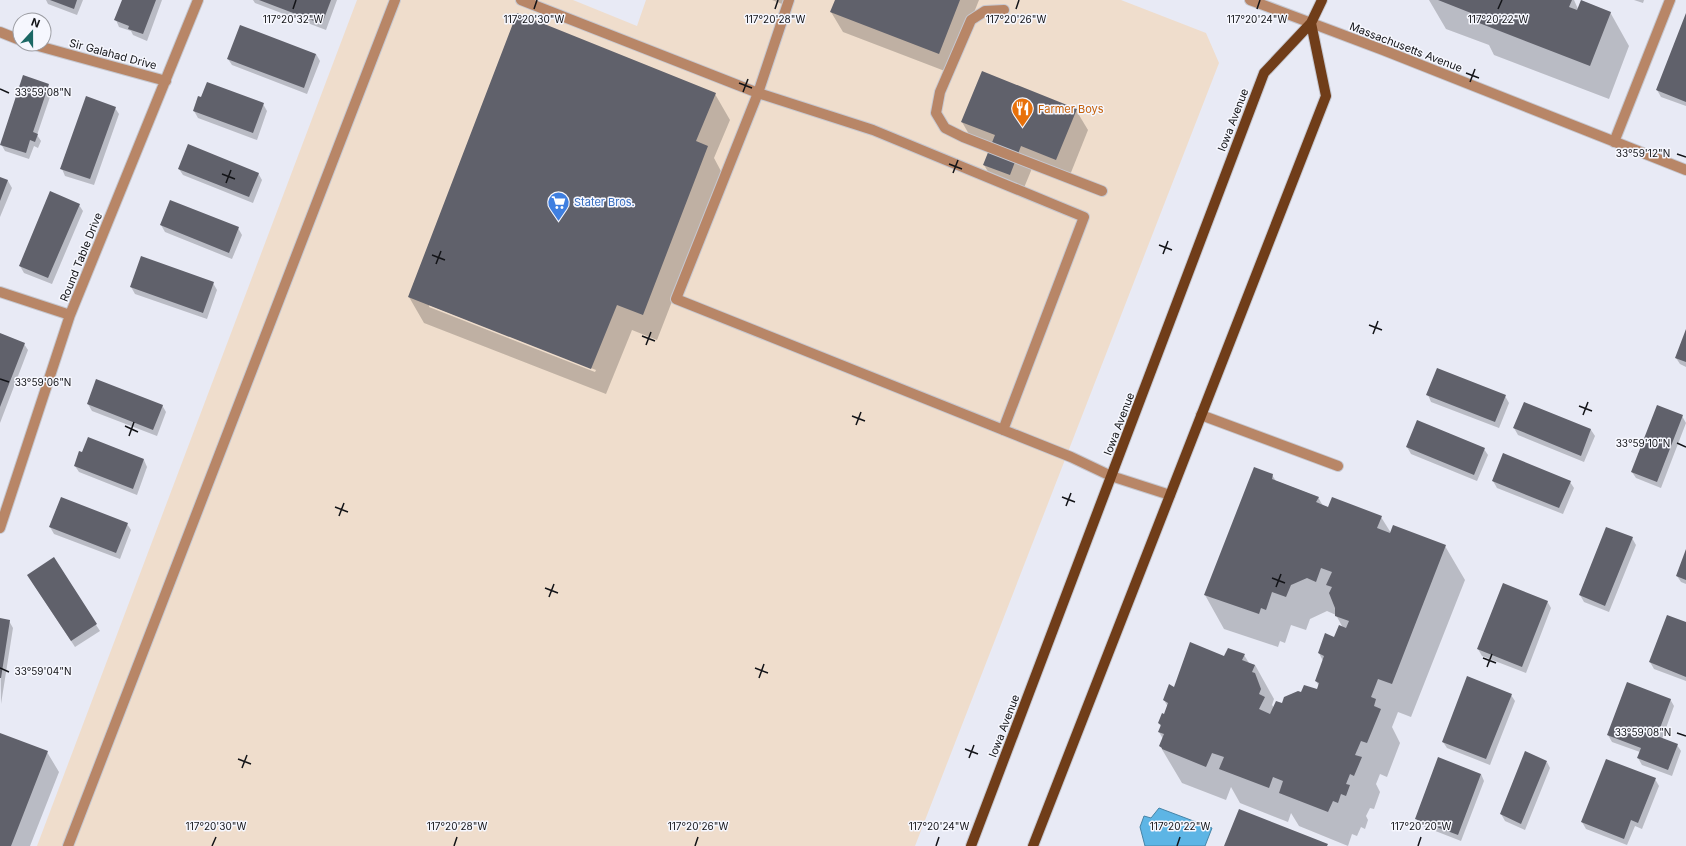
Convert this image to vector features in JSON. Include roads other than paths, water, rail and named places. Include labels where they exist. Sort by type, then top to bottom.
[{"type":"main road","name":"Iowa Avenue","points":[[971,846],[1264,73],[1311,23],[1322,0]]},
{"type":"main road","points":[[1033,846],[1326,96],[1311,23]]},
{"type":"street","name":"Round Table Drive","points":[[0,528],[70,315],[198,0]]},
{"type":"street","points":[[68,846],[395,0]]},
{"type":"street","points":[[521,0],[758,93],[873,130],[1084,217],[1003,430]]},
{"type":"street","points":[[789,0],[758,93],[676,299],[1003,430],[1111,476],[1170,495]]},
{"type":"street","name":"Massachusetts Avenue","points":[[1250,0],[1686,170]]},
{"type":"street","points":[[1614,142],[1670,0]]},
{"type":"street","points":[[1004,10],[985,11],[971,20],[940,92],[936,113],[945,128],[963,137],[1102,191]]},
{"type":"street","points":[[0,32],[12,37]]},
{"type":"street","name":"Sir Galahad Drive","points":[[52,50],[166,80]]},
{"type":"street","points":[[0,292],[70,315]]},
{"type":"street","points":[[1201,414],[1338,466]]},
{"type":"water","points":[[1159,808],[1212,828],[1205,846],[1145,846],[1140,827],[1144,816],[1151,818]]},
{"type":"place","name":"Farmer Boys","points":[[1023,128]]},
{"type":"place","name":"Stater Bros.","points":[[558,222]]}]
